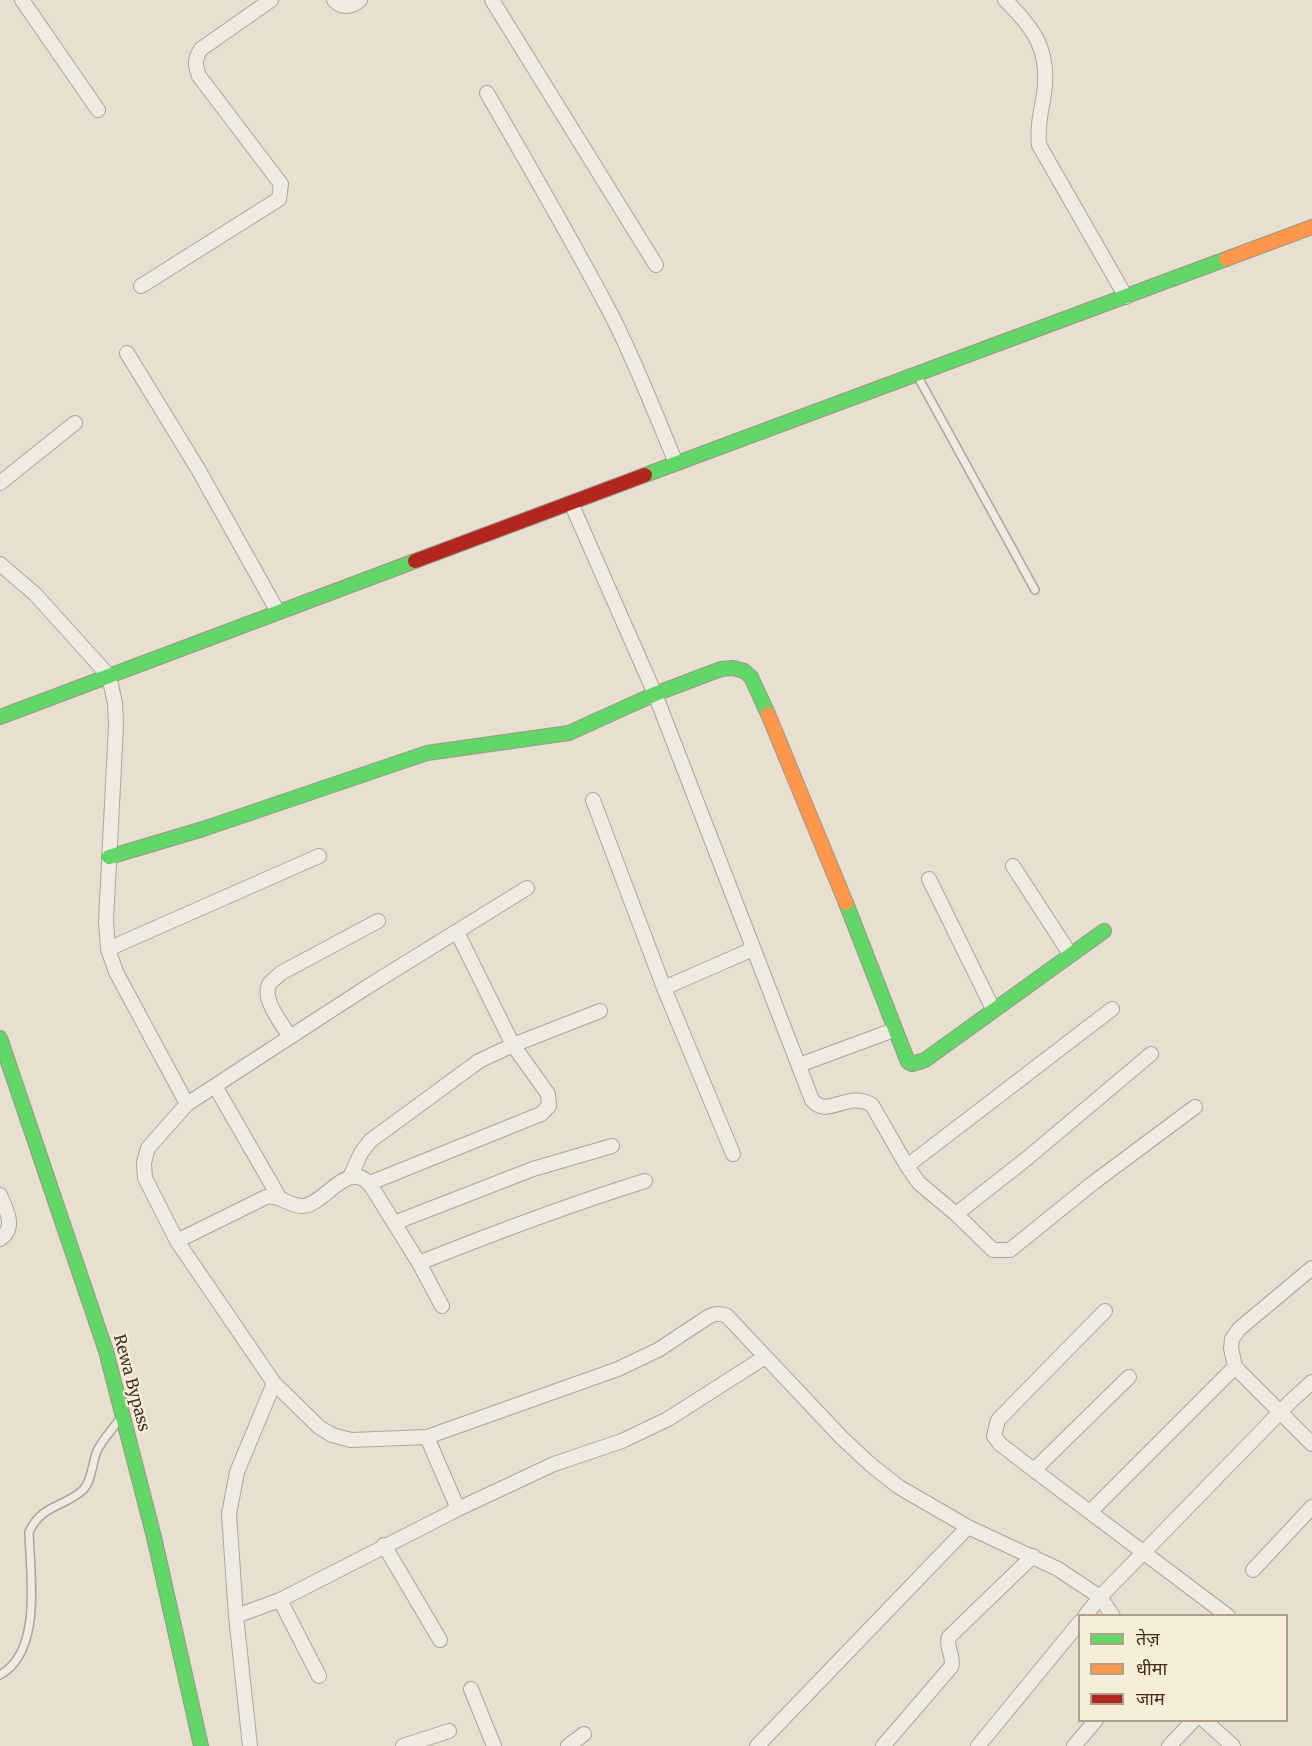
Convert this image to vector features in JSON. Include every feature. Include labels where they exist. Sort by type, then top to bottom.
[{"type":"main road","points":[[0,717],[1312,227]]},
{"type":"main road","points":[[109,857],[203,829],[428,753],[569,733],[655,694],[721,669],[733,668],[744,671],[751,677],[770,717],[809,817],[852,917],[908,1062],[914,1065],[925,1060],[1104,931]]},
{"type":"main road","name":"Rewa Bypass","points":[[0,1038],[92,1303],[154,1537],[201,1746]]},
{"type":"street","points":[[22,0],[98,110]]},
{"type":"street","points":[[141,286],[279,199],[281,184],[199,76],[195,65],[196,57],[201,49],[271,0]]},
{"type":"street","points":[[334,0],[343,6],[350,6],[360,0]]},
{"type":"street","points":[[492,0],[656,265]]},
{"type":"street","points":[[1005,0],[1038,39],[1044,58],[1044,90],[1038,134],[1039,145],[1126,297]]},
{"type":"street","points":[[488,93],[563,225],[614,322],[645,387],[676,463]]},
{"type":"street","points":[[127,354],[198,469],[278,612]]},
{"type":"street","points":[[0,483],[75,423]]},
{"type":"street","points":[[571,503],[655,694],[812,1100],[825,1108],[854,1099],[866,1101],[872,1106],[919,1183],[956,1214],[993,1250],[1010,1250],[1093,1183],[1195,1107]]},
{"type":"street","points":[[0,564],[34,594],[109,676],[115,703],[116,726],[106,921],[108,949],[116,972],[187,1104]]},
{"type":"street","points":[[592,800],[664,988],[733,1154]]},
{"type":"street","points":[[108,949],[320,856]]},
{"type":"street","points":[[1013,866],[1070,954]]},
{"type":"street","points":[[929,879],[993,1009]]},
{"type":"street","points":[[527,888],[187,1104],[148,1148],[144,1163],[145,1178],[152,1195],[177,1241],[274,1383],[319,1427],[332,1435],[351,1440],[427,1437],[618,1369],[658,1350],[714,1314],[727,1316],[841,1437],[899,1487],[968,1527],[1058,1569],[1100,1597],[1112,1614]]},
{"type":"street","points":[[290,1037],[270,1005],[267,991],[270,984],[281,973],[378,921]]},
{"type":"street","points":[[350,1177],[370,1183],[541,1114],[549,1106],[548,1094],[513,1045],[457,932]]},
{"type":"street","points":[[664,988],[753,949]]},
{"type":"street","points":[[907,1166],[1112,1009]]},
{"type":"street","points":[[177,1241],[266,1197],[279,1197],[294,1205],[309,1205],[350,1177],[361,1152],[376,1135],[479,1061],[513,1045],[600,1011]]},
{"type":"street","points":[[799,1065],[894,1030]]},
{"type":"street","points":[[956,1214],[1151,1054]]},
{"type":"street","points":[[215,1086],[279,1197]]},
{"type":"street","points":[[394,1223],[533,1169],[612,1146]]},
{"type":"street","points":[[419,1263],[516,1225],[645,1181]]},
{"type":"street","points":[[370,1183],[419,1263],[442,1306]]},
{"type":"street","points":[[0,1195],[9,1223],[8,1232],[0,1239]]},
{"type":"street","points":[[1312,1268],[1239,1329],[1232,1339],[1231,1348],[1235,1367],[1312,1444]]},
{"type":"street","points":[[1105,1311],[998,1420],[994,1436],[1000,1444],[1225,1614]]},
{"type":"street","points":[[236,1616],[280,1600],[384,1545],[554,1464],[622,1441],[658,1423],[765,1357]]},
{"type":"street","points":[[1090,1512],[1235,1367]]},
{"type":"street","points":[[1034,1470],[1129,1377]]},
{"type":"street","points":[[1087,1614],[1100,1597],[1312,1382]]},
{"type":"street","points":[[250,1746],[236,1616],[229,1514],[237,1472],[274,1383]]},
{"type":"street","points":[[427,1437],[458,1509]]},
{"type":"street","points":[[1253,1570],[1312,1507]]},
{"type":"street","points":[[757,1746],[968,1527]]},
{"type":"street","points":[[384,1545],[440,1640]]},
{"type":"street","points":[[883,1746],[951,1667],[949,1637],[1034,1556]]},
{"type":"street","points":[[280,1600],[319,1676]]},
{"type":"street","points":[[978,1746],[1078,1624]]},
{"type":"street","points":[[471,1689],[494,1746]]},
{"type":"street","points":[[1074,1746],[1094,1722]]},
{"type":"street","points":[[1169,1746],[1192,1722]]},
{"type":"street","points":[[1206,1722],[1233,1746]]},
{"type":"street","points":[[403,1746],[449,1731]]},
{"type":"street","points":[[567,1746],[584,1734]]},
{"type":"lane","points":[[916,374],[1035,590]]},
{"type":"lane","points":[[0,1675],[16,1662],[29,1629],[31,1596],[29,1532],[38,1517],[82,1491],[88,1483],[98,1449],[123,1414]]},
{"type":"traffic: fast","points":[[645,475],[1226,259]]},
{"type":"traffic: fast","points":[[0,717],[415,561]]},
{"type":"traffic: fast","points":[[109,857],[203,829],[427,753],[569,733],[655,694],[721,669],[733,668],[744,671],[751,677],[768,714]]},
{"type":"traffic: fast","points":[[846,903],[908,1062],[912,1064],[925,1060],[1104,931]]},
{"type":"traffic: fast","points":[[0,1038],[106,1351],[154,1537],[201,1746]]},
{"type":"traffic: slow","points":[[1226,259],[1312,227]]},
{"type":"traffic: slow","points":[[768,714],[846,903]]},
{"type":"traffic: jam","points":[[415,561],[645,475]]}]
